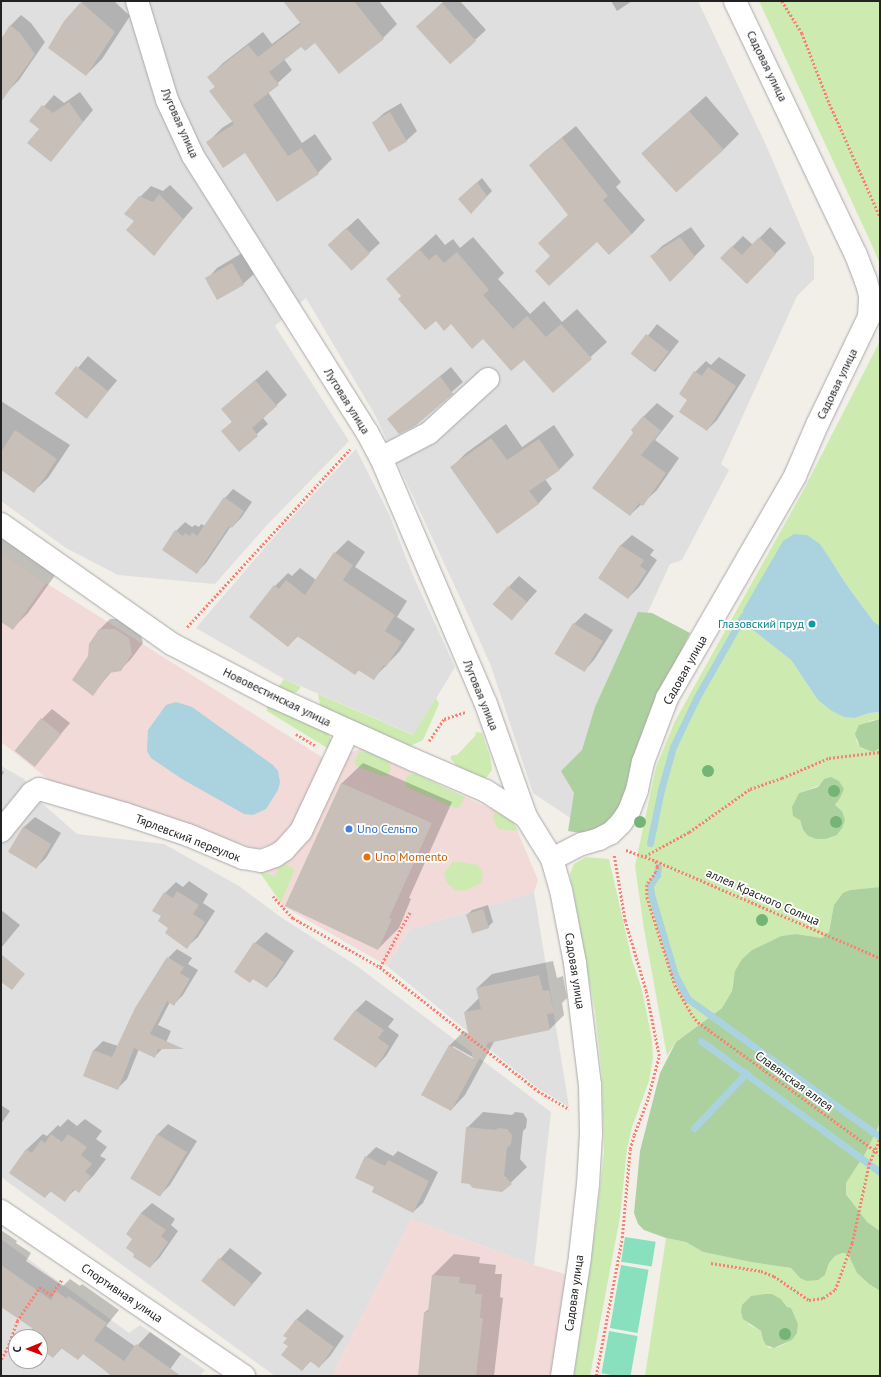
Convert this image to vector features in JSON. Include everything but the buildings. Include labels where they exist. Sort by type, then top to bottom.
[{"type":"street","name":"Луговая улица","points":[[137,1],[167,100],[193,156],[381,458],[486,704],[526,817]]},
{"type":"street","name":"Садовая улица","points":[[562,1376],[580,1252],[589,1172],[591,1119],[590,1085],[576,970],[564,904],[552,859],[582,844],[599,839],[611,833],[621,823],[630,810],[637,790],[643,762],[667,698],[795,476],[816,425],[869,317],[870,295],[855,252],[735,1]]},
{"type":"street","points":[[381,458],[429,433],[488,379]]},
{"type":"street","name":"Нововестинская улица","points":[[1,524],[172,644],[272,696],[486,791],[526,817],[552,859]]},
{"type":"street","name":"Тярлевский переулок","points":[[1,832],[32,793],[39,789],[125,814],[181,833],[243,858],[261,861],[284,850],[301,831],[348,731]]},
{"type":"street","name":"Спортивная улица","points":[[1,1211],[244,1376]]},
{"type":"path","points":[[782,1],[802,33],[828,100],[880,216]]},
{"type":"path","points":[[172,644],[366,432]]},
{"type":"path","points":[[414,760],[444,719],[486,704]]},
{"type":"path","points":[[645,856],[694,829],[750,789],[782,778],[829,758],[880,752]]},
{"type":"path","points":[[596,1376],[622,1238],[630,1149],[635,1130],[648,1098],[659,1056],[646,991],[625,921],[614,853]]},
{"type":"path","name":"аллея Красного Солнца","points":[[638,854],[880,958]]},
{"type":"path","name":"Славянская аллея","points":[[656,861],[658,867],[647,885],[648,898],[675,985],[683,1002],[698,1022],[880,1154]]},
{"type":"path","points":[[273,896],[293,918],[380,967],[538,1091],[569,1109],[591,1119]]},
{"type":"path","points":[[380,967],[410,912]]},
{"type":"path","points":[[711,1263],[761,1271],[774,1276],[809,1300],[823,1298],[835,1290],[852,1243],[863,1189],[874,1150],[880,1138]]},
{"type":"path","points":[[1,1359],[7,1350],[18,1321],[40,1287],[51,1295],[60,1282]]},
{"type":"shaded area","points":[[1,1],[698,1],[766,145],[814,258],[814,279],[797,296],[721,464],[729,470],[682,560],[670,564],[603,710],[578,823],[533,793],[491,666],[471,621],[375,415],[306,298],[275,326],[349,441],[268,524],[215,584],[118,575],[66,548],[1,501]]},
{"type":"shaded area","points":[[356,449],[389,514],[412,573],[455,667],[414,735],[284,679],[196,628],[280,530]]},
{"type":"shaded area","points":[[1,552],[46,583],[325,759],[286,840],[256,849],[49,780],[1,742]]},
{"type":"shaded area","points":[[361,749],[498,812],[515,825],[538,880],[534,892],[410,929],[387,966],[283,906],[281,903],[295,870],[275,876],[260,870],[287,856],[337,765],[351,752]]},
{"type":"shaded area","points":[[1,766],[24,779],[28,785],[1,821]]},
{"type":"shaded area","points":[[36,798],[77,834],[164,844],[239,886],[282,918],[357,966],[551,1112],[534,1265],[411,1219],[332,1376],[275,1376],[1,1177],[1,843]]},
{"type":"shaded area","points":[[534,892],[569,1107],[536,1087],[387,966],[410,929]]},
{"type":"shaded area","points":[[411,1219],[534,1265],[568,1275],[554,1376],[332,1376]]},
{"type":"shaded area","points":[[1,1239],[129,1333],[140,1325],[205,1370],[200,1376],[1,1376]]},
{"type":"green space","points":[[759,1],[880,1],[880,264],[871,243]]},
{"type":"green space","points":[[880,341],[880,626],[874,622],[837,569],[744,623],[791,660],[818,700],[855,718],[869,713],[880,712],[880,719],[869,721],[856,740],[860,747],[864,749],[880,748],[880,887],[850,890],[831,920],[829,932],[822,938],[796,934],[781,936],[752,950],[742,959],[733,981],[732,991],[722,1008],[676,1042],[667,1056],[644,929],[635,866],[656,767],[675,721],[803,491]],"holes":[[[824,779],[840,798],[835,805],[842,811],[837,835],[826,839],[816,839],[808,836],[803,830],[800,820],[799,793],[818,786]]]},
{"type":"green space","points":[[638,612],[652,613],[690,633],[659,694],[620,812],[592,835],[568,831],[574,793],[561,771],[582,750],[595,707]]},
{"type":"green space","points":[[284,679],[301,687],[297,692],[290,694],[277,689]]},
{"type":"green space","points":[[318,694],[413,735],[436,698],[439,704],[423,740],[410,746],[321,711]]},
{"type":"green space","points":[[267,705],[328,732],[331,740],[332,751],[267,711]]},
{"type":"green space","points":[[880,719],[880,748],[873,752],[860,747],[855,734],[859,725]]},
{"type":"green space","points":[[476,732],[482,733],[490,756],[492,770],[487,777],[479,779],[458,767],[450,758],[452,755],[457,755],[475,736]]},
{"type":"green space","points":[[359,752],[368,752],[389,762],[391,770],[387,776],[381,776],[356,766],[354,762]]},
{"type":"green space","points":[[414,773],[465,797],[460,807],[455,808],[406,787],[406,777]]},
{"type":"green space","points":[[831,777],[839,781],[844,789],[835,805],[842,811],[845,820],[837,835],[826,839],[816,839],[808,836],[803,830],[800,820],[793,816],[792,807],[799,793],[818,787],[824,779]]},
{"type":"green space","points":[[498,812],[512,820],[518,831],[499,829],[493,817],[493,814]]},
{"type":"green space","points":[[586,857],[609,859],[632,960],[642,990],[652,1039],[653,1058],[649,1081],[632,1127],[627,1149],[620,1217],[590,1376],[574,1376],[597,1216],[604,1152],[602,1078],[595,1012],[570,874],[574,864]]},
{"type":"green space","points":[[454,861],[478,865],[483,873],[481,883],[464,891],[455,890],[450,886],[446,881],[444,873]]},
{"type":"green space","points":[[282,862],[295,870],[281,903],[258,870],[275,876]]},
{"type":"green space","points":[[880,887],[880,1123],[865,1154],[846,1183],[846,1194],[867,1222],[880,1231],[880,1291],[869,1284],[857,1273],[848,1254],[842,1253],[835,1256],[829,1263],[825,1275],[818,1280],[807,1281],[800,1278],[791,1268],[751,1262],[703,1252],[686,1242],[666,1238],[644,1230],[638,1224],[634,1213],[640,1151],[660,1073],[676,1042],[722,1008],[732,991],[735,971],[742,959],[752,950],[781,936],[796,934],[822,938],[829,932],[834,905],[843,893],[850,890]]},
{"type":"green space","points":[[880,1123],[880,1231],[866,1222],[846,1193],[846,1183],[865,1154]]},
{"type":"green space","points":[[625,1237],[656,1242],[652,1267],[621,1262]]},
{"type":"green space","points":[[666,1238],[686,1242],[703,1252],[751,1262],[791,1268],[800,1278],[825,1275],[829,1263],[835,1256],[842,1253],[849,1255],[857,1273],[869,1284],[880,1291],[880,1376],[645,1376]],"holes":[[[781,1299],[787,1307],[791,1309],[798,1324],[792,1340],[779,1347],[769,1348],[763,1340],[761,1331],[748,1324]]]},
{"type":"green space","points":[[621,1265],[649,1270],[637,1333],[610,1328]]},
{"type":"green space","points":[[772,1294],[781,1299],[787,1307],[791,1308],[798,1324],[797,1333],[792,1340],[774,1348],[766,1345],[761,1331],[743,1319],[741,1312],[742,1305],[751,1296]]},
{"type":"green space","points":[[609,1331],[638,1336],[631,1376],[617,1376],[602,1373]]},
{"type":"water","name":"Глазовский пруд","points":[[794,534],[807,535],[820,544],[851,591],[874,622],[880,626],[880,712],[869,713],[855,718],[844,717],[832,711],[818,700],[791,660],[744,623],[743,610],[783,541]]},
{"type":"water","points":[[176,702],[192,707],[273,765],[278,771],[280,782],[278,790],[266,809],[253,815],[244,814],[182,779],[151,758],[147,751],[148,730],[166,705]]},
{"type":"waterway","points":[[650,843],[661,790],[673,747],[697,697],[743,616]]},
{"type":"waterway","points":[[658,867],[657,875],[650,885],[651,894],[675,975],[688,999],[880,1137]]},
{"type":"waterway","points":[[701,1041],[880,1172]]},
{"type":"waterway","points":[[694,1128],[746,1073]]},
{"type":"place","name":"Глазовский пруд","points":[[812,624]]},
{"type":"place","name":"Uno Сельпо","points":[[349,829]]},
{"type":"place","name":"Uno Momento","points":[[367,857]]}]
